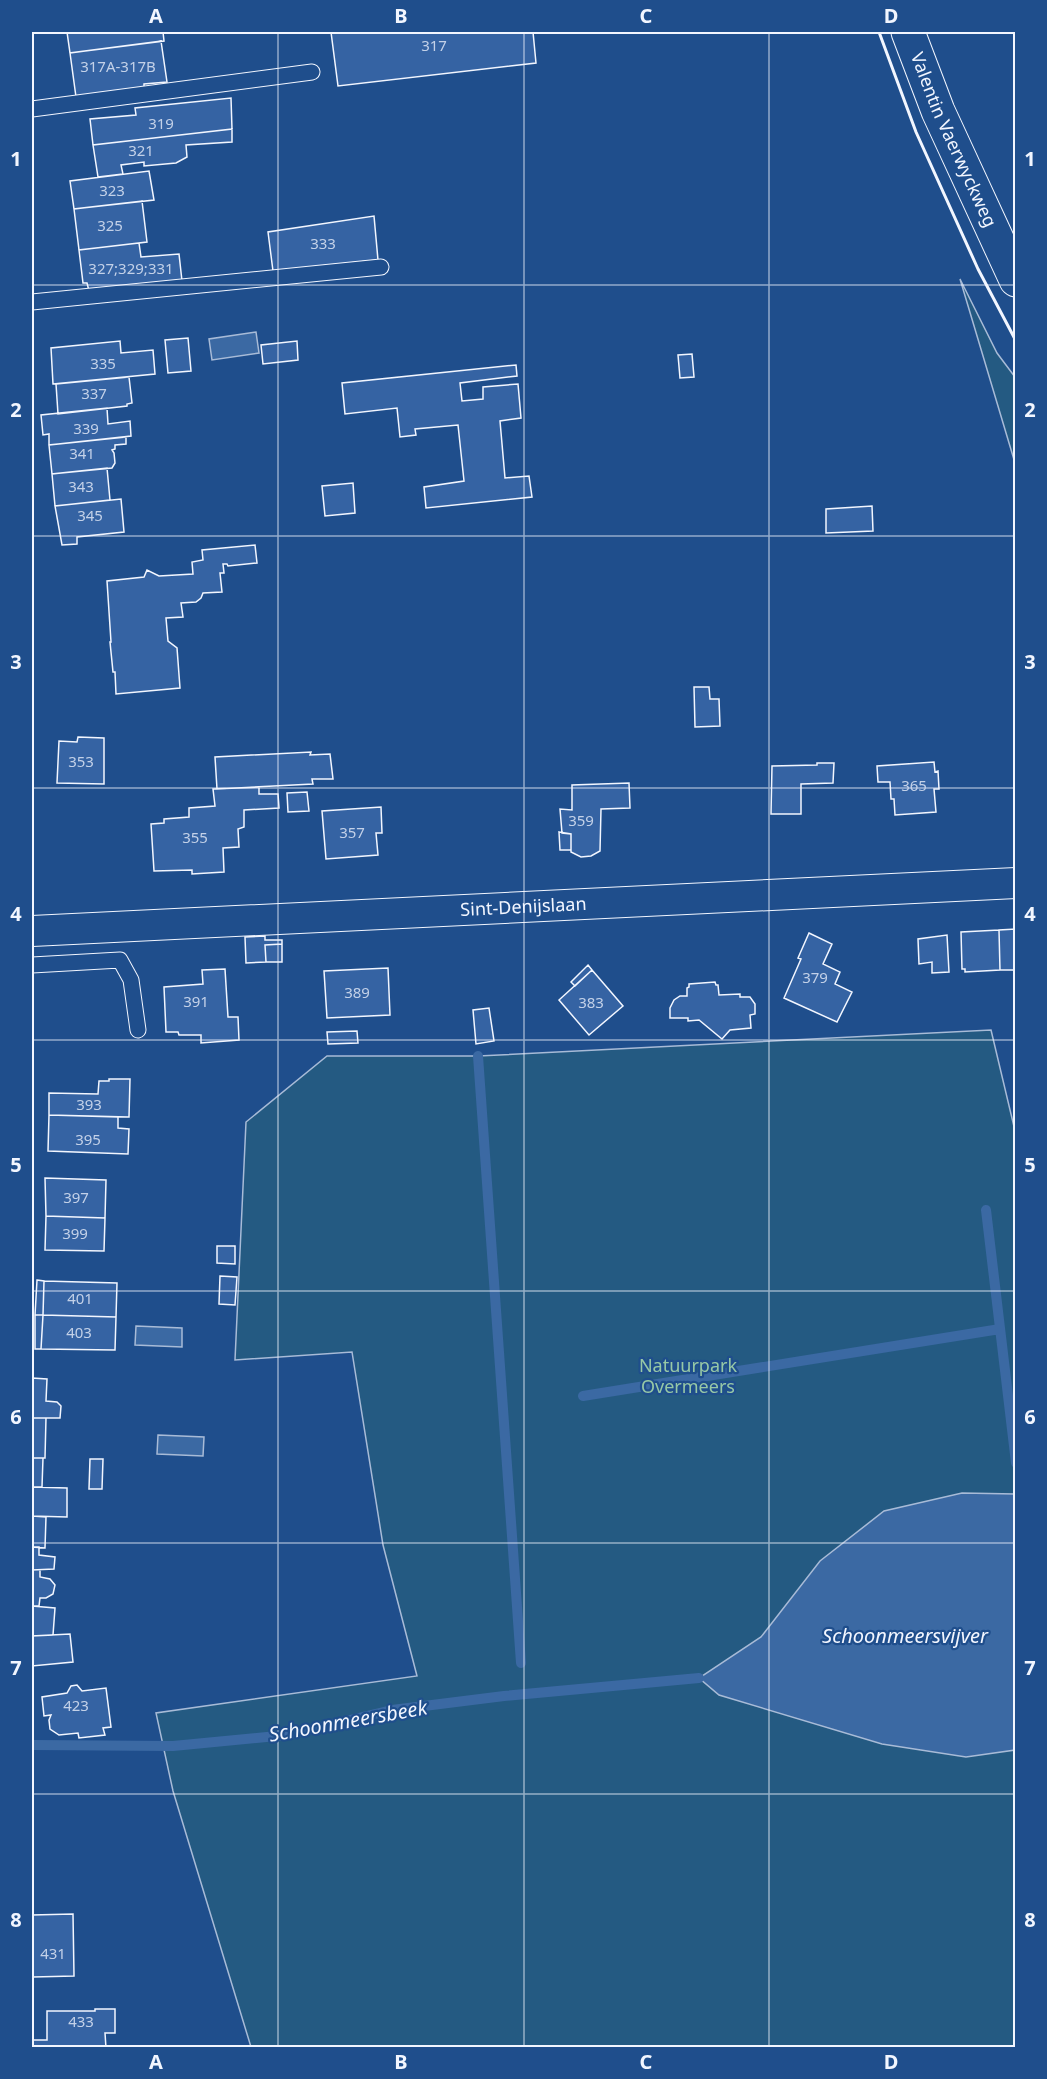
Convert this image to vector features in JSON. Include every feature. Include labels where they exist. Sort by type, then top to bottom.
[{"type":"main road","name":"Valentin Vaerwyckweg","points":[[908,32],[938,111],[1016,280]]},
{"type":"street","name":"Sint-Denijslaan","points":[[32,931],[1016,883]]},
{"type":"lane","points":[[32,109],[312,72]]},
{"type":"lane","points":[[32,302],[381,267]]},
{"type":"lane","points":[[32,964],[120,960],[131,980],[138,1030]]},
{"type":"green space","points":[[960,279],[997,353],[1015,377],[1015,463]]},
{"type":"green space","name":"Natuurpark Overmeers","points":[[991,1030],[1016,1135],[1015,2047],[251,2047],[173,1791],[156,1713],[417,1676],[383,1545],[352,1352],[235,1360],[246,1122],[327,1056],[478,1056]]},
{"type":"water","points":[[256,332],[259,353],[212,360],[209,339]]},
{"type":"water","points":[[136,1326],[182,1328],[182,1347],[135,1345]]},
{"type":"water","points":[[158,1435],[204,1437],[203,1456],[157,1454]]},
{"type":"water","name":"Schoonmeersvijver","points":[[962,1493],[1015,1494],[1015,1750],[966,1757],[882,1744],[719,1695],[699,1678],[761,1637],[820,1561],[884,1511]]},
{"type":"building","points":[[67,32],[163,32],[164,41],[70,53]]},
{"type":"building","points":[[331,32],[533,32],[536,63],[338,86]]},
{"type":"building","points":[[161,41],[167,82],[144,84],[144,88],[76,97],[70,53]]},
{"type":"building","points":[[231,98],[232,129],[93,145],[90,119],[136,115],[135,108]]},
{"type":"building","points":[[232,129],[232,142],[186,145],[187,157],[176,163],[144,166],[144,162],[121,165],[123,174],[98,177],[93,145]]},
{"type":"building","points":[[149,171],[154,200],[74,209],[70,181]]},
{"type":"building","points":[[142,201],[147,242],[79,250],[74,209]]},
{"type":"building","points":[[374,216],[378,260],[273,271],[268,232]]},
{"type":"building","points":[[139,243],[141,257],[179,254],[182,281],[89,291],[87,283],[83,283],[79,250]]},
{"type":"building","points":[[188,338],[191,371],[168,373],[165,340]]},
{"type":"building","points":[[120,341],[121,353],[153,350],[155,374],[53,384],[51,348]]},
{"type":"building","points":[[297,341],[298,360],[263,364],[261,345]]},
{"type":"building","points":[[692,354],[694,377],[680,378],[678,355]]},
{"type":"building","points":[[516,365],[517,376],[460,383],[462,401],[483,399],[483,387],[518,384],[521,418],[500,421],[505,478],[529,476],[532,497],[426,508],[424,487],[464,481],[458,425],[415,429],[416,435],[400,437],[397,408],[345,414],[342,383]]},
{"type":"building","points":[[129,377],[132,403],[127,406],[58,414],[56,384]]},
{"type":"building","points":[[107,408],[108,424],[130,421],[131,436],[49,445],[49,434],[43,435],[41,415]]},
{"type":"building","points":[[126,437],[126,444],[115,445],[115,449],[112,450],[115,463],[112,468],[52,474],[49,445]]},
{"type":"building","points":[[107,468],[110,500],[55,506],[52,474]]},
{"type":"building","points":[[353,483],[355,513],[325,516],[322,486]]},
{"type":"building","points":[[121,499],[124,532],[77,537],[77,544],[62,545],[55,506]]},
{"type":"building","points":[[872,506],[873,531],[826,533],[826,509]]},
{"type":"building","points":[[255,545],[257,563],[228,566],[223,564],[224,573],[220,573],[222,592],[203,593],[196,602],[181,603],[183,617],[166,618],[168,641],[177,648],[180,688],[116,694],[110,642],[107,581],[144,577],[147,570],[159,576],[193,574],[192,562],[203,560],[202,550]]},
{"type":"building","points":[[694,687],[709,687],[710,699],[719,699],[720,726],[695,727]]},
{"type":"building","points":[[78,737],[104,738],[104,784],[57,783],[59,741],[77,742]]},
{"type":"building","points":[[311,752],[310,755],[330,754],[333,779],[312,779],[313,784],[217,789],[215,757]]},
{"type":"building","points":[[934,762],[935,772],[938,771],[939,789],[934,789],[936,812],[895,815],[890,782],[878,782],[877,766]]},
{"type":"building","points":[[817,763],[834,763],[833,783],[801,784],[801,814],[771,814],[772,766],[817,765]]},
{"type":"building","points":[[629,783],[630,808],[601,809],[600,851],[591,856],[581,857],[571,852],[571,834],[562,833],[560,809],[572,810],[572,785]]},
{"type":"building","points":[[259,787],[259,794],[278,794],[279,808],[244,810],[244,827],[238,829],[239,847],[223,848],[224,872],[192,874],[192,870],[154,871],[151,824],[164,823],[164,819],[189,817],[189,808],[215,806],[213,789]]},
{"type":"building","points":[[307,792],[309,811],[288,812],[287,793]]},
{"type":"building","points":[[381,807],[382,833],[376,833],[378,855],[326,859],[322,811]]},
{"type":"building","points":[[559,832],[571,834],[571,850],[560,850]]},
{"type":"building","points":[[1016,929],[1016,970],[1000,970],[999,930]]},
{"type":"building","points":[[999,930],[1000,970],[965,972],[965,969],[962,969],[961,932]]},
{"type":"building","points":[[809,933],[832,944],[823,964],[840,972],[835,984],[852,992],[837,1022],[784,998],[801,959],[798,958]]},
{"type":"building","points":[[947,935],[949,972],[932,973],[932,962],[919,964],[918,939]]},
{"type":"building","points":[[265,936],[265,940],[282,940],[282,944],[265,945],[266,962],[246,963],[245,937]]},
{"type":"building","points":[[282,944],[282,962],[266,962],[265,945]]},
{"type":"building","points":[[588,965],[592,970],[575,986],[571,982]]},
{"type":"building","points":[[388,968],[390,1015],[327,1018],[324,971]]},
{"type":"building","points":[[225,969],[228,1017],[238,1017],[239,1040],[201,1043],[201,1035],[179,1035],[178,1032],[166,1032],[164,987],[203,984],[202,970]]},
{"type":"building","points":[[592,970],[623,1006],[589,1035],[559,1000]]},
{"type":"building","points":[[715,982],[718,985],[719,995],[740,994],[740,997],[750,997],[755,1004],[755,1014],[750,1015],[751,1028],[730,1030],[722,1039],[699,1020],[670,1018],[670,1008],[674,1000],[680,996],[687,996],[689,984]]},
{"type":"building","points":[[489,1008],[494,1041],[476,1044],[473,1010]]},
{"type":"building","points":[[357,1031],[358,1043],[328,1044],[327,1032]]},
{"type":"building","points":[[109,1079],[130,1079],[129,1117],[49,1115],[49,1093],[98,1094],[99,1081],[109,1081]]},
{"type":"building","points":[[49,1115],[118,1117],[118,1128],[129,1129],[128,1154],[48,1151]]},
{"type":"building","points":[[45,1178],[106,1180],[105,1218],[46,1216]]},
{"type":"building","points":[[46,1216],[105,1218],[104,1251],[45,1250]]},
{"type":"building","points":[[217,1246],[235,1246],[235,1264],[217,1263]]},
{"type":"building","points":[[220,1276],[237,1277],[235,1305],[219,1304]]},
{"type":"building","points":[[37,1280],[44,1281],[43,1315],[35,1315]]},
{"type":"building","points":[[44,1281],[117,1283],[116,1317],[43,1315]]},
{"type":"building","points":[[35,1315],[43,1315],[41,1349],[35,1349]]},
{"type":"building","points":[[43,1315],[116,1317],[115,1350],[41,1349]]},
{"type":"building","points":[[32,1378],[47,1379],[46,1401],[57,1402],[61,1406],[60,1418],[32,1418]]},
{"type":"building","points":[[32,1418],[46,1418],[45,1458],[32,1458]]},
{"type":"building","points":[[32,1458],[43,1458],[42,1487],[32,1487]]},
{"type":"building","points":[[90,1459],[103,1459],[102,1489],[89,1489]]},
{"type":"building","points":[[32,1487],[67,1488],[67,1517],[32,1516]]},
{"type":"building","points":[[32,1516],[46,1517],[45,1548],[32,1547]]},
{"type":"building","points":[[32,1547],[39,1547],[39,1555],[55,1557],[54,1569],[32,1570]]},
{"type":"building","points":[[32,1570],[40,1570],[40,1577],[50,1579],[55,1585],[53,1594],[40,1598],[39,1606],[32,1606]]},
{"type":"building","points":[[32,1606],[55,1608],[53,1635],[32,1636]]},
{"type":"building","points":[[70,1634],[73,1662],[32,1666],[32,1636]]},
{"type":"building","points":[[77,1685],[82,1691],[106,1688],[111,1727],[103,1728],[105,1735],[79,1738],[78,1733],[59,1735],[50,1729],[51,1715],[44,1716],[42,1697],[67,1693],[71,1686]]},
{"type":"building","points":[[73,1914],[74,1976],[33,1977],[32,1915]]},
{"type":"building","points":[[95,2009],[115,2009],[115,2033],[105,2033],[106,2048],[32,2048],[32,2040],[47,2040],[47,2011],[95,2011]]},
{"type":"waterway","points":[[478,1056],[521,1663]]},
{"type":"waterway","points":[[986,1210],[1016,1463]]},
{"type":"waterway","points":[[583,1396],[1000,1329]]},
{"type":"waterway","name":"Schoonmeersbeek","points":[[32,1745],[173,1746],[287,1735],[392,1710],[504,1696],[699,1678]]},
{"type":"wall","points":[[879,32],[916,132],[978,269],[1016,341]]}]
